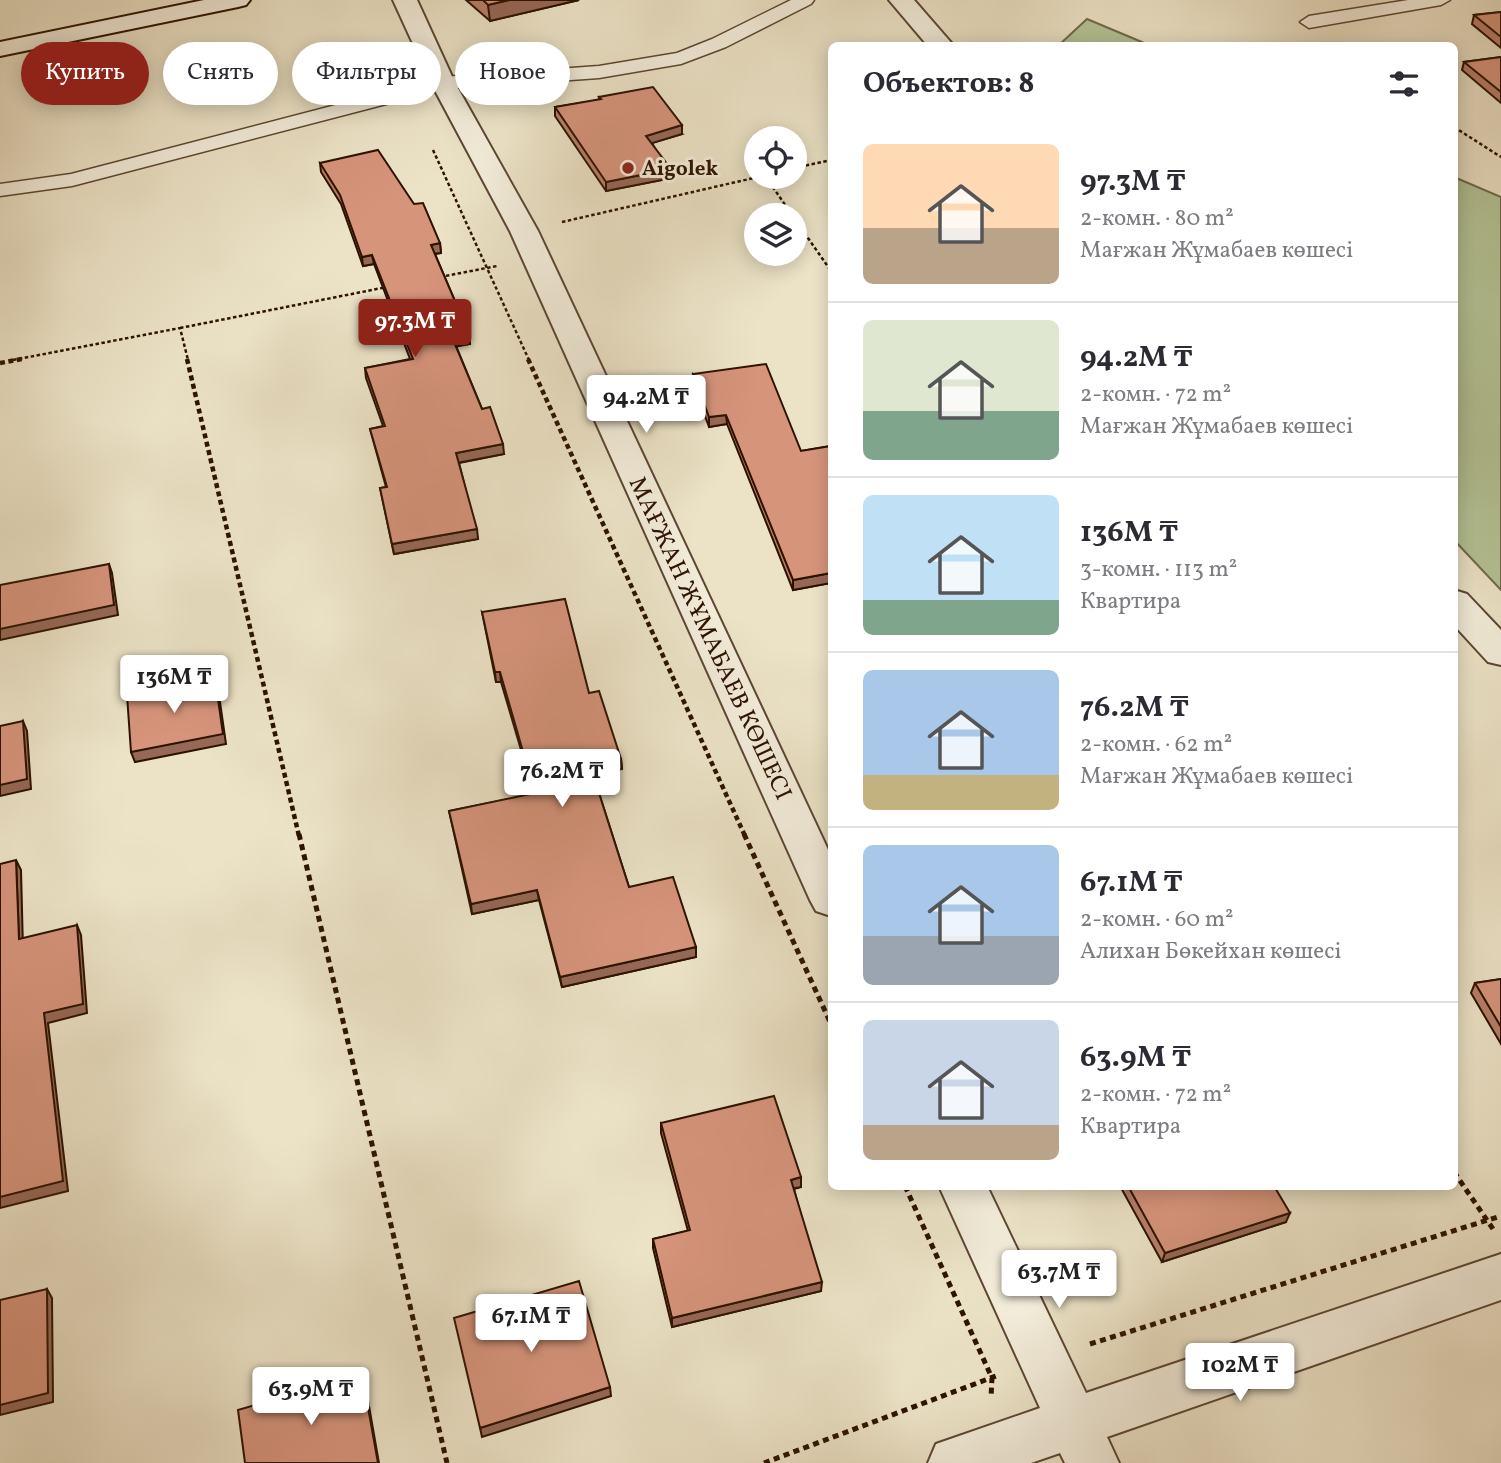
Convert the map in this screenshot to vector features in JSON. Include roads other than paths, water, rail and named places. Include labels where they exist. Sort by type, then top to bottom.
[{"type":"street","points":[[0,49],[238,0]]},
{"type":"street","name":"МАҒЖАН ЖҰМАБАЕВ КӨШЕСІ","points":[[405,0],[443,83],[530,244],[828,893]]},
{"type":"street","points":[[901,0],[938,42]]},
{"type":"street","points":[[1458,606],[1501,653]]},
{"type":"street","points":[[965,1190],[1082,1442]]},
{"type":"street","points":[[972,1457],[1082,1442],[1501,1277]]},
{"type":"lane","points":[[0,190],[72,180],[443,83],[599,72],[681,58],[719,43],[805,0]]},
{"type":"lane","points":[[1309,22],[1441,0]]},
{"type":"place","name":"Aigolek","points":[[628,168]]}]
